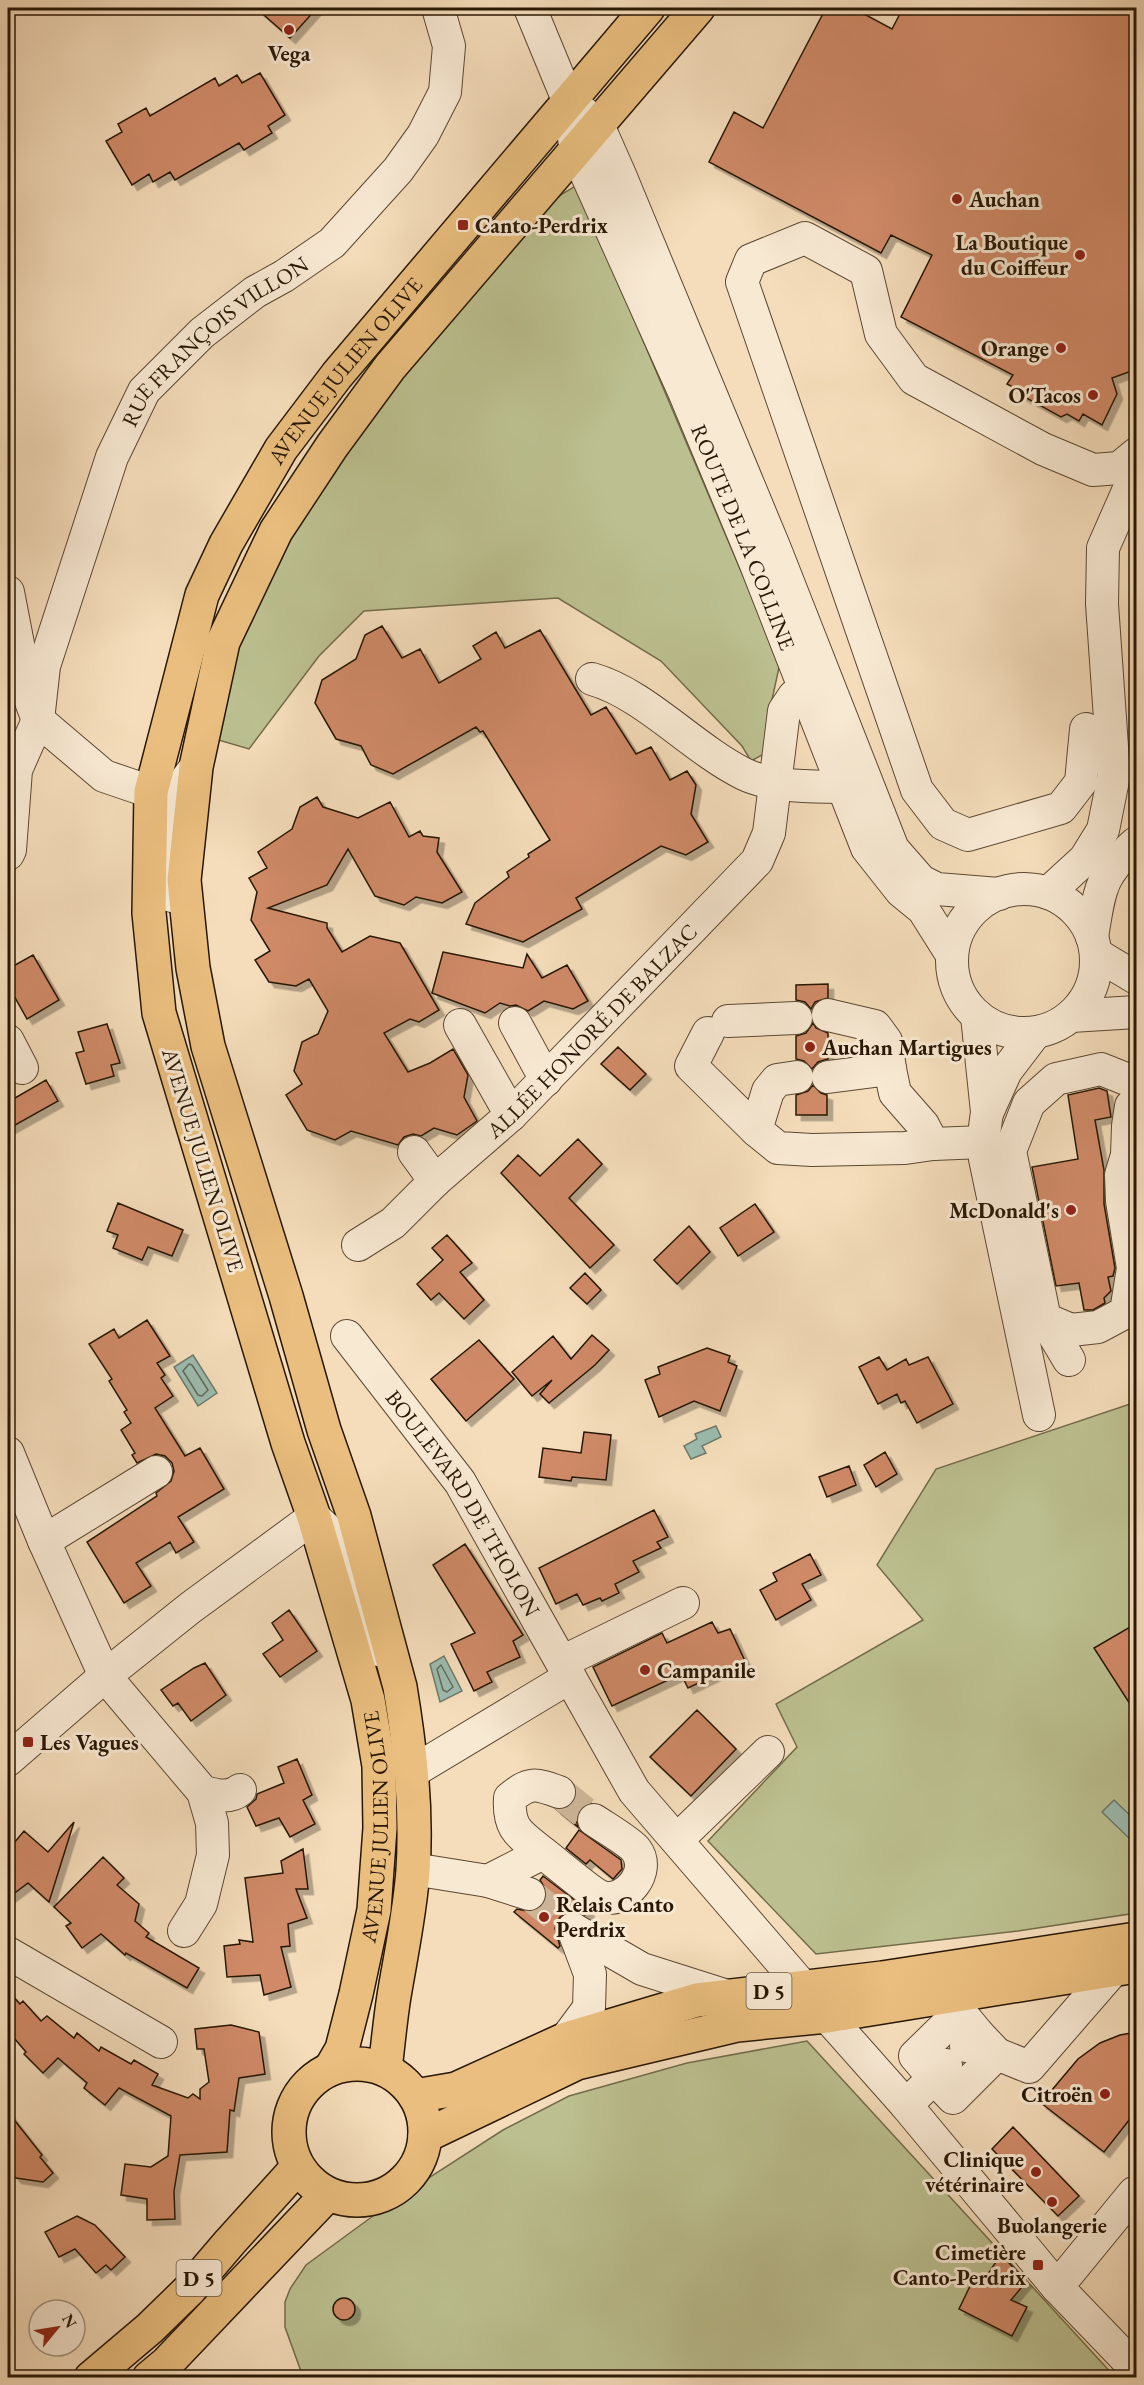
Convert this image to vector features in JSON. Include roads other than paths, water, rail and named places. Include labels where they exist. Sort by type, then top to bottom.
[{"type":"main road","name":"AVENUE JULIEN OLIVE","points":[[331,2068],[342,2049],[374,1910],[380,1828],[379,1766],[368,1700],[314,1517],[285,1435],[159,1013],[149,912],[151,792],[202,595],[250,499],[281,449],[337,375],[648,8]]},
{"type":"main road","name":"AVENUE JULIEN OLIVE","points":[[384,2069],[413,1869],[412,1772],[400,1687],[354,1516],[324,1430],[286,1296],[208,1046],[193,968],[183,880],[196,767],[223,642],[276,531],[332,446],[390,367],[698,8]]},
{"type":"main road","name":"D 5","points":[[415,2096],[456,2089],[566,2039],[697,2000],[882,1978],[1137,1939]]},
{"type":"main road","name":"D 5","points":[[425,2136],[577,2063],[737,2025],[827,2016],[1125,1967]]},
{"type":"main road","points":[[358,2063],[384,2069],[402,2080],[415,2096],[423,2115],[425,2136],[416,2168],[392,2192],[360,2202],[327,2195],[310,2184],[297,2168],[287,2130],[300,2092],[331,2068],[358,2063]]},
{"type":"main road","name":"D 5","points":[[91,2378],[150,2328],[189,2290],[297,2168]]},
{"type":"main road","name":"D 5","points":[[149,2378],[167,2363],[327,2195]]},
{"type":"street","name":"RUE FRANÇOIS VILLON","points":[[8,854],[16,770],[38,720],[44,666],[112,457],[144,392],[202,333],[255,292],[284,276],[332,243],[398,170],[423,135],[445,92],[449,46],[438,8]]},
{"type":"street","name":"ROUTE DE LA COLLINE","points":[[530,8],[568,100],[576,151],[676,372],[755,562],[867,848],[901,891],[923,909],[952,954]]},
{"type":"street","name":"ROUTE DE LA COLLINE","points":[[568,100],[598,125],[775,549],[893,849],[921,881],[936,890],[999,894]]},
{"type":"street","points":[[1111,743],[1086,729],[1081,782],[1061,808],[968,835],[943,824],[917,790],[742,282],[751,260],[805,238],[866,271],[881,334],[914,379],[1043,449],[1093,470],[1119,468],[1137,454]]},
{"type":"street","points":[[1048,893],[1085,860],[1103,830],[1114,775],[1102,604],[1103,548],[1137,473]]},
{"type":"street","points":[[8,592],[27,692],[38,720],[104,776],[151,792]]},
{"type":"street","points":[[592,679],[613,685],[695,744],[746,775],[776,783],[844,787]]},
{"type":"street","points":[[805,690],[840,716]]},
{"type":"street","name":"ALLÉE HONORÉ DE BALZAC","points":[[358,1245],[393,1223],[435,1182],[511,1115],[757,861],[769,833],[784,711],[794,696],[805,690]]},
{"type":"street","name":"AVENUE JULIEN OLIVE","points":[[151,792],[176,793],[196,767]]},
{"type":"street","name":"AVENUE JULIEN OLIVE","points":[[151,792],[168,822],[174,914],[204,1024]]},
{"type":"street","points":[[1137,843],[1106,874],[1099,892],[1094,945],[1094,977],[1086,998],[1071,1016],[1054,1027],[1035,1033],[1014,1033],[994,1028],[976,1016],[964,1002],[953,978],[952,954],[956,935],[966,917],[981,903],[999,894],[1023,889],[1048,893],[1066,903],[1082,918],[1094,945],[1137,978]]},
{"type":"street","points":[[1071,1016],[1137,1012]]},
{"type":"street","points":[[828,1015],[875,1026],[886,1041],[895,1093],[923,1125],[933,1144]]},
{"type":"street","points":[[976,1016],[987,1112],[983,1142],[1039,1415]]},
{"type":"street","points":[[796,1018],[718,1027],[691,1066],[756,1130],[778,1148],[812,1150],[894,1148],[983,1142]]},
{"type":"street","points":[[515,1023],[546,1080]]},
{"type":"street","points":[[460,1025],[511,1115]]},
{"type":"street","points":[[987,1112],[1006,1071],[1035,1033]]},
{"type":"street","points":[[828,1077],[890,1069]]},
{"type":"street","points":[[1046,1318],[1010,1151],[1029,1103],[1056,1078],[1101,1070],[1137,1083]]},
{"type":"street","points":[[756,1130],[768,1091],[777,1080],[796,1077]]},
{"type":"street","points":[[1046,1318],[1071,1330],[1098,1328],[1126,1312],[1133,1268],[1122,1201],[1121,1175],[1127,1155],[1131,1106],[1137,1106]]},
{"type":"street","points":[[414,1152],[435,1182]]},
{"type":"street","points":[[1011,1281],[1046,1318],[1069,1360]]},
{"type":"street","name":"BOULEVARD DE THOLON","points":[[347,1336],[460,1482],[634,1791],[803,1987]]},
{"type":"street","points":[[8,1453],[44,1541],[105,1676],[203,1792],[212,1823],[213,1855],[201,1904],[184,1931]]},
{"type":"street","points":[[44,1541],[156,1472]]},
{"type":"street","points":[[8,1760],[105,1676],[190,1608],[314,1517]]},
{"type":"street","name":"AVENUE JULIEN OLIVE","points":[[314,1517],[334,1536],[374,1640],[400,1687]]},
{"type":"street","points":[[412,1772],[566,1670],[683,1603]]},
{"type":"street","points":[[677,1840],[768,1752]]},
{"type":"street","points":[[559,1792],[536,1784],[524,1787],[510,1798],[509,1816],[517,1831],[543,1853],[600,1896],[616,1898],[629,1890],[638,1878],[641,1864],[636,1850],[594,1820]]},
{"type":"street","points":[[203,1792],[216,1796],[233,1795],[240,1790]]},
{"type":"street","points":[[488,1881],[543,1853]]},
{"type":"street","points":[[413,1869],[488,1881],[529,1894]]},
{"type":"street","points":[[566,2039],[589,2008],[590,1974],[573,1929],[642,1969],[727,1996]]},
{"type":"street","points":[[8,1953],[161,2042]]},
{"type":"street","points":[[906,2104],[964,2055],[1029,2067],[1125,1967]]},
{"type":"street","points":[[827,2016],[906,2104],[1057,2287],[1137,2369]]},
{"type":"street","points":[[1057,2287],[1136,2191]]},
{"type":"water","points":[[193,1355],[217,1393],[198,1406],[174,1367]]},
{"type":"water","points":[[716,1426],[721,1437],[702,1446],[706,1453],[691,1459],[684,1446],[697,1439],[695,1434]]},
{"type":"water","points":[[444,1656],[462,1691],[440,1702],[430,1664]]},
{"type":"water","points":[[1114,1800],[1136,1821],[1136,1835],[1131,1840],[1102,1812]]},
{"type":"tunnel","points":[[559,1792],[594,1820]]},
{"type":"tunnel","points":[[529,1894],[573,1929]]},
{"type":"place","name":"Vega","points":[[289,30]]},
{"type":"place","name":"Auchan","points":[[957,199]]},
{"type":"place","name":"Canto-Perdrix","points":[[463,225]]},
{"type":"place","name":"La Boutique du Coiffeur","points":[[1080,255]]},
{"type":"place","name":"Orange","points":[[1061,348]]},
{"type":"place","name":"O'Tacos","points":[[1093,395]]},
{"type":"place","name":"Auchan Martigues","points":[[810,1047]]},
{"type":"place","name":"McDonald's","points":[[1071,1210]]},
{"type":"place","name":"Campanile","points":[[645,1670]]},
{"type":"place","name":"Les Vagues","points":[[28,1742]]},
{"type":"place","name":"Relais Canto Perdrix","points":[[544,1917]]},
{"type":"place","name":"Citroën","points":[[1105,2094]]},
{"type":"place","name":"Clinique vétérinaire","points":[[1036,2172]]},
{"type":"place","name":"Buolangerie","points":[[1052,2202]]},
{"type":"place","name":"Cimetière Canto-Perdrix","points":[[1038,2265]]}]
